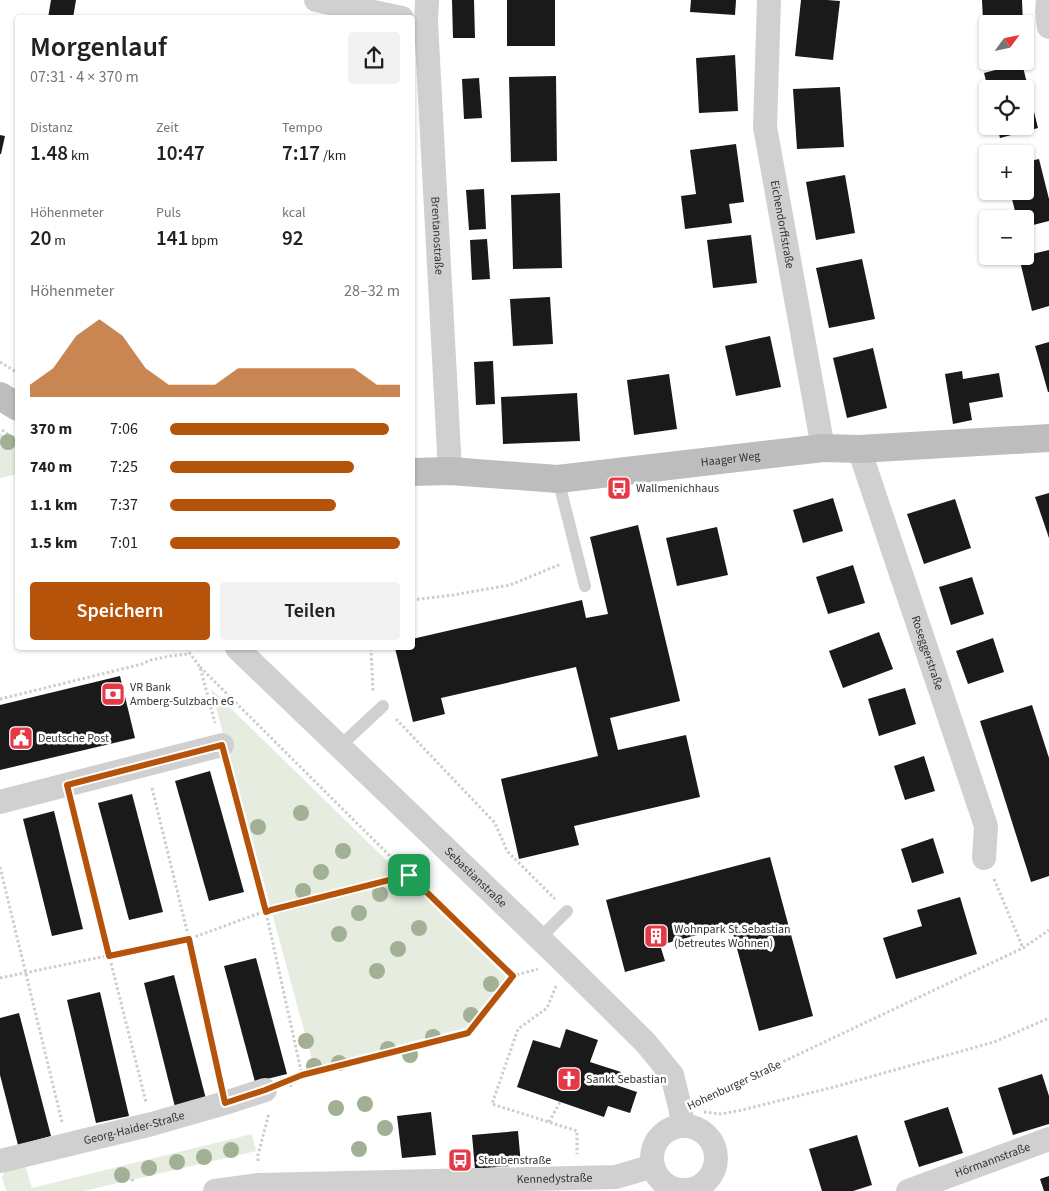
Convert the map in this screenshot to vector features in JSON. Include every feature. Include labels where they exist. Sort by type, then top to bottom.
[{"type":"street","points":[[316,0],[388,15]]},
{"type":"street","name":"Eichendorffstraße","points":[[769,0],[765,127],[823,448]]},
{"type":"street","points":[[1048,0],[1049,27]]},
{"type":"street","name":"Brentanostraße","points":[[422,14],[450,471]]},
{"type":"street","points":[[0,396],[15,405]]},
{"type":"street","name":"Haager Weg","points":[[415,472],[450,471],[558,480],[823,448],[859,449],[1049,438]]},
{"type":"street","name":"Roseggerstraße","points":[[859,449],[986,826],[984,858]]},
{"type":"street","name":"Sebastianstraße","points":[[239,650],[540,938],[646,1043],[672,1075],[681,1118]]},
{"type":"street","points":[[0,802],[222,745]]},
{"type":"street","name":"Georg-Haider-Straße","points":[[0,1161],[152,1124],[225,1103],[273,1098]]},
{"type":"street","points":[[681,1118],[692,1127],[701,1130],[714,1145],[716,1164],[710,1186],[700,1186],[692,1190],[674,1188],[659,1178],[653,1166],[653,1150],[657,1142],[663,1133],[672,1128],[681,1118]]},
{"type":"street","name":"Hörmannstraße","points":[[908,1191],[1049,1139]]},
{"type":"street","name":"Kennedystraße","points":[[215,1191],[258,1185],[523,1185],[616,1177],[653,1166]]},
{"type":"lane","points":[[558,480],[585,586]]},
{"type":"lane","points":[[340,746],[384,706]]},
{"type":"lane","points":[[540,938],[567,911]]},
{"type":"path","points":[[0,362],[15,371]]},
{"type":"path","points":[[0,429],[15,440]]},
{"type":"path","points":[[415,600],[510,585],[578,557]]},
{"type":"path","points":[[187,650],[200,666],[513,976]]},
{"type":"path","points":[[371,650],[374,695],[495,823],[507,851],[542,886]]},
{"type":"path","points":[[0,699],[142,664],[151,660],[190,654]]},
{"type":"path","points":[[200,666],[266,912],[302,1075]]},
{"type":"path","points":[[146,765],[189,939],[225,1103]]},
{"type":"path","points":[[67,785],[152,1124]]},
{"type":"path","points":[[984,858],[1023,948]]},
{"type":"path","points":[[0,867],[67,1144]]},
{"type":"path","points":[[0,978],[189,939],[271,910],[409,875]]},
{"type":"path","name":"Hohenburger Straße","points":[[681,1118],[1023,948],[1049,930]]},
{"type":"path","points":[[258,1185],[258,1154],[273,1098],[302,1075],[468,1033],[513,976],[564,962]]},
{"type":"path","points":[[564,962],[547,1008],[518,1029],[492,1104],[577,1131],[577,1150]]},
{"type":"path","name":"Hohenburger Straße","points":[[681,1118],[742,1110],[825,1089],[994,1042],[1049,1018]]},
{"type":"path","points":[[273,1098],[302,1075]]},
{"type":"path","points":[[549,1122],[560,1102]]},
{"type":"shaded area","points":[[0,433],[15,444],[15,475],[0,478]]},
{"type":"shaded area","points":[[211,689],[506,977],[465,1028],[314,1067]]},
{"type":"shaded area","points":[[252,1134],[256,1151],[84,1191],[6,1191],[2,1177],[6,1170],[24,1162],[32,1188]]},
{"type":"building","points":[[51,0],[76,0],[74,15],[48,15]]},
{"type":"building","points":[[452,0],[474,0],[475,38],[453,38]]},
{"type":"building","points":[[507,0],[555,0],[555,46],[507,46]]},
{"type":"building","points":[[691,0],[736,0],[735,15],[690,12]]},
{"type":"building","points":[[801,0],[840,1],[833,60],[795,56]]},
{"type":"building","points":[[982,0],[1022,0],[1023,15],[983,15]]},
{"type":"building","points":[[735,55],[738,111],[699,113],[696,58]]},
{"type":"building","points":[[995,70],[1024,70],[1026,80],[986,80],[984,73]]},
{"type":"building","points":[[556,76],[557,161],[511,162],[509,77]]},
{"type":"building","points":[[479,78],[482,118],[464,119],[462,79]]},
{"type":"building","points":[[840,87],[844,147],[797,149],[793,89]]},
{"type":"building","points":[[1034,112],[1038,128],[1034,129]]},
{"type":"building","points":[[0,135],[5,136],[1,154],[0,154]]},
{"type":"building","points":[[999,135],[1011,135],[1000,138]]},
{"type":"building","points":[[736,144],[744,202],[729,204],[732,223],[685,229],[681,196],[696,194],[690,150]]},
{"type":"building","points":[[1039,159],[1049,199],[1049,221],[1034,225],[1034,210],[1015,210],[1012,200],[1034,200],[1034,160]]},
{"type":"building","points":[[845,175],[855,233],[816,240],[806,182]]},
{"type":"building","points":[[484,189],[486,229],[469,230],[466,190]]},
{"type":"building","points":[[560,193],[562,268],[513,269],[511,195]]},
{"type":"building","points":[[751,235],[757,283],[713,288],[707,240]]},
{"type":"building","points":[[487,239],[490,279],[472,280],[470,240]]},
{"type":"building","points":[[1049,250],[1049,306],[1032,311],[1021,265],[1034,265],[1034,254]]},
{"type":"building","points":[[862,259],[875,319],[829,328],[816,268]]},
{"type":"building","points":[[550,297],[553,344],[513,346],[510,299]]},
{"type":"building","points":[[770,336],[781,387],[736,396],[725,346]]},
{"type":"building","points":[[1049,342],[1049,392],[1048,392],[1035,346]]},
{"type":"building","points":[[873,348],[887,408],[847,418],[833,358]]},
{"type":"building","points":[[493,361],[495,404],[476,405],[474,362]]},
{"type":"building","points":[[962,371],[963,379],[999,373],[1003,397],[969,403],[972,420],[953,424],[945,374]]},
{"type":"building","points":[[669,374],[677,429],[634,435],[627,380]]},
{"type":"building","points":[[577,393],[580,441],[503,444],[501,397]]},
{"type":"building","points":[[1049,493],[1049,538],[1035,497]]},
{"type":"building","points":[[833,498],[843,531],[803,543],[793,510]]},
{"type":"building","points":[[955,499],[971,548],[924,564],[907,514]]},
{"type":"building","points":[[638,525],[680,701],[610,718],[618,750],[686,735],[700,797],[574,826],[579,845],[519,859],[501,779],[598,756],[576,667],[441,698],[445,714],[413,722],[395,650],[415,650],[415,638],[582,600],[586,618],[608,614],[590,537]]},
{"type":"building","points":[[717,527],[728,575],[677,586],[666,538]]},
{"type":"building","points":[[853,565],[865,603],[828,614],[816,577]]},
{"type":"building","points":[[972,577],[984,614],[951,625],[939,587]]},
{"type":"building","points":[[879,632],[893,669],[843,688],[829,651]]},
{"type":"building","points":[[993,638],[1004,672],[968,684],[956,651]]},
{"type":"building","points":[[120,676],[135,738],[0,770],[0,705]]},
{"type":"building","points":[[905,688],[916,724],[879,736],[868,699]]},
{"type":"building","points":[[1032,705],[1049,758],[1049,876],[1031,882],[980,721]]},
{"type":"building","points":[[924,756],[935,791],[905,800],[894,766]]},
{"type":"building","points":[[210,771],[244,892],[209,901],[175,781]]},
{"type":"building","points":[[132,794],[163,912],[129,920],[98,803]]},
{"type":"building","points":[[54,811],[83,929],[52,936],[23,819]]},
{"type":"building","points":[[933,838],[944,873],[912,883],[901,849]]},
{"type":"building","name":"Wohnpark St.Sebastian (betreutes Wohnen)","points":[[770,857],[813,1016],[759,1031],[731,926],[660,945],[665,961],[625,972],[606,900]]},
{"type":"building","points":[[960,897],[977,954],[896,979],[883,938],[922,926],[917,910]]},
{"type":"building","points":[[256,958],[287,1074],[255,1082],[224,966]]},
{"type":"building","points":[[174,975],[206,1099],[175,1107],[144,983]]},
{"type":"building","points":[[100,992],[129,1116],[96,1123],[67,1000]]},
{"type":"building","points":[[19,1013],[51,1136],[18,1145],[0,1075],[0,1018]]},
{"type":"building","name":"Sankt Sebastian","points":[[566,1029],[598,1040],[590,1062],[621,1072],[616,1085],[637,1092],[630,1113],[608,1106],[604,1117],[517,1087],[533,1040],[560,1048]]},
{"type":"building","points":[[1042,1074],[1049,1096],[1049,1124],[1013,1135],[998,1088]]},
{"type":"building","points":[[948,1107],[963,1153],[919,1167],[904,1121]]},
{"type":"building","points":[[431,1112],[436,1155],[402,1158],[397,1116]]},
{"type":"building","points":[[518,1131],[521,1165],[475,1169],[472,1135]]},
{"type":"building","points":[[857,1135],[872,1185],[853,1191],[822,1191],[809,1149]]},
{"type":"building","points":[[1049,1176],[1049,1191],[1044,1191],[1040,1179]]},
{"type":"place","name":"Wallmenichhaus","points":[[619,488]]},
{"type":"place","name":"VR Bank Amberg-Sulzbach eG","points":[[113,694]]},
{"type":"place","name":"Deutsche Post","points":[[21,738]]},
{"type":"place","name":"Wohnpark St.Sebastian (betreutes Wohnen)","points":[[656,936]]},
{"type":"place","name":"Sankt Sebastian","points":[[569,1079]]},
{"type":"place","name":"Steubenstraße","points":[[460,1160]]},
{"type":"route","points":[[222,745],[266,912],[409,875],[513,976],[468,1033],[302,1075],[225,1103],[189,939],[109,956],[67,785],[222,745]]}]
